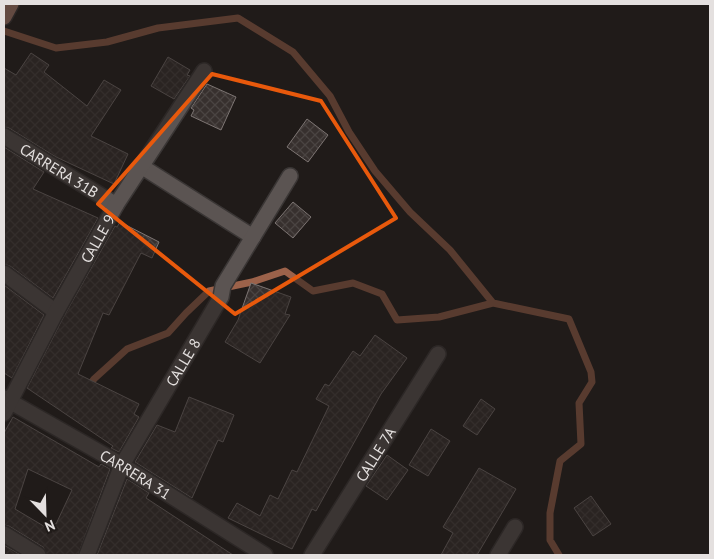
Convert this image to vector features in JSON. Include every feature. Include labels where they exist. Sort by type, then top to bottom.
[{"type":"main road","points":[[4,17],[11,4]]},
{"type":"street","name":"CALLE 9","points":[[6,404],[116,205],[204,71]]},
{"type":"street","name":"CARRERA 31B","points":[[4,136],[116,205]]},
{"type":"street","points":[[141,166],[253,237]]},
{"type":"street","name":"CALLE 8","points":[[87,555],[122,465],[290,176]]},
{"type":"street","points":[[4,273],[56,312]]},
{"type":"street","name":"CALLE 7A","points":[[312,555],[438,354]]},
{"type":"street","name":"CARRERA 31","points":[[6,404],[122,465],[265,555]]},
{"type":"street","points":[[498,555],[515,527]]},
{"type":"street","points":[[4,534],[38,555]]},
{"type":"highlighted area","points":[[212,74],[321,101],[396,218],[235,314],[98,204]]},
{"type":"building","points":[[31,53],[49,65],[44,72],[87,106],[104,80],[121,90],[91,136],[128,154],[114,184],[56,157],[9,128],[4,127],[4,68],[16,75]]},
{"type":"building","points":[[168,57],[190,70],[187,75],[190,76],[174,99],[151,86]]},
{"type":"building","points":[[207,84],[236,97],[221,130],[191,116],[194,110],[191,108]]},
{"type":"building","points":[[307,119],[328,135],[308,162],[287,147]]},
{"type":"building","points":[[4,147],[44,172],[33,189],[98,218],[53,298],[10,266],[4,264]]},
{"type":"building","points":[[293,202],[311,217],[293,238],[275,223]]},
{"type":"building","points":[[120,222],[159,242],[152,258],[141,253],[109,315],[103,313],[78,374],[139,404],[134,414],[139,417],[119,452],[27,388],[64,316],[115,226],[117,227]]},
{"type":"building","points":[[251,283],[291,297],[285,314],[290,315],[260,363],[225,342],[238,320]]},
{"type":"building","points":[[4,285],[44,315],[12,378],[4,373]]},
{"type":"building","points":[[375,335],[407,358],[381,394],[316,511],[312,509],[292,549],[228,518],[237,503],[260,516],[270,495],[278,499],[292,470],[297,472],[329,406],[316,399],[325,384],[329,386],[353,351],[360,356]]},
{"type":"building","points":[[189,397],[234,415],[223,442],[218,440],[192,498],[135,462],[157,425],[175,432]]},
{"type":"building","points":[[481,399],[495,409],[477,435],[463,426]]},
{"type":"building","points":[[13,417],[99,467],[101,464],[110,469],[78,555],[47,555],[43,547],[9,526],[4,525],[4,433]],"holes":[[[28,469],[72,490],[56,524],[50,521],[47,528],[15,509]]]},
{"type":"building","points":[[431,429],[450,441],[428,476],[409,465]]},
{"type":"building","points":[[387,455],[408,470],[387,500],[366,486]]},
{"type":"building","points":[[479,468],[516,489],[477,555],[441,555],[453,533],[443,527]]},
{"type":"building","points":[[127,479],[149,493],[146,498],[233,555],[97,555]]},
{"type":"building","points":[[591,496],[611,524],[593,536],[574,508]]},
{"type":"building","points":[[4,545],[21,555],[4,555]]},
{"type":"waterway","points":[[4,31],[56,48],[107,42],[158,28],[238,18],[293,52],[330,96],[349,132],[375,171],[410,212],[450,250],[493,303],[569,319],[591,372],[592,382],[579,403],[581,444],[560,461],[550,513],[550,540],[559,555]]},
{"type":"waterway","points":[[87,389],[94,379],[127,349],[168,333],[209,291],[252,282],[285,271],[313,291],[353,283],[382,294],[397,320],[439,317],[493,303]]}]
